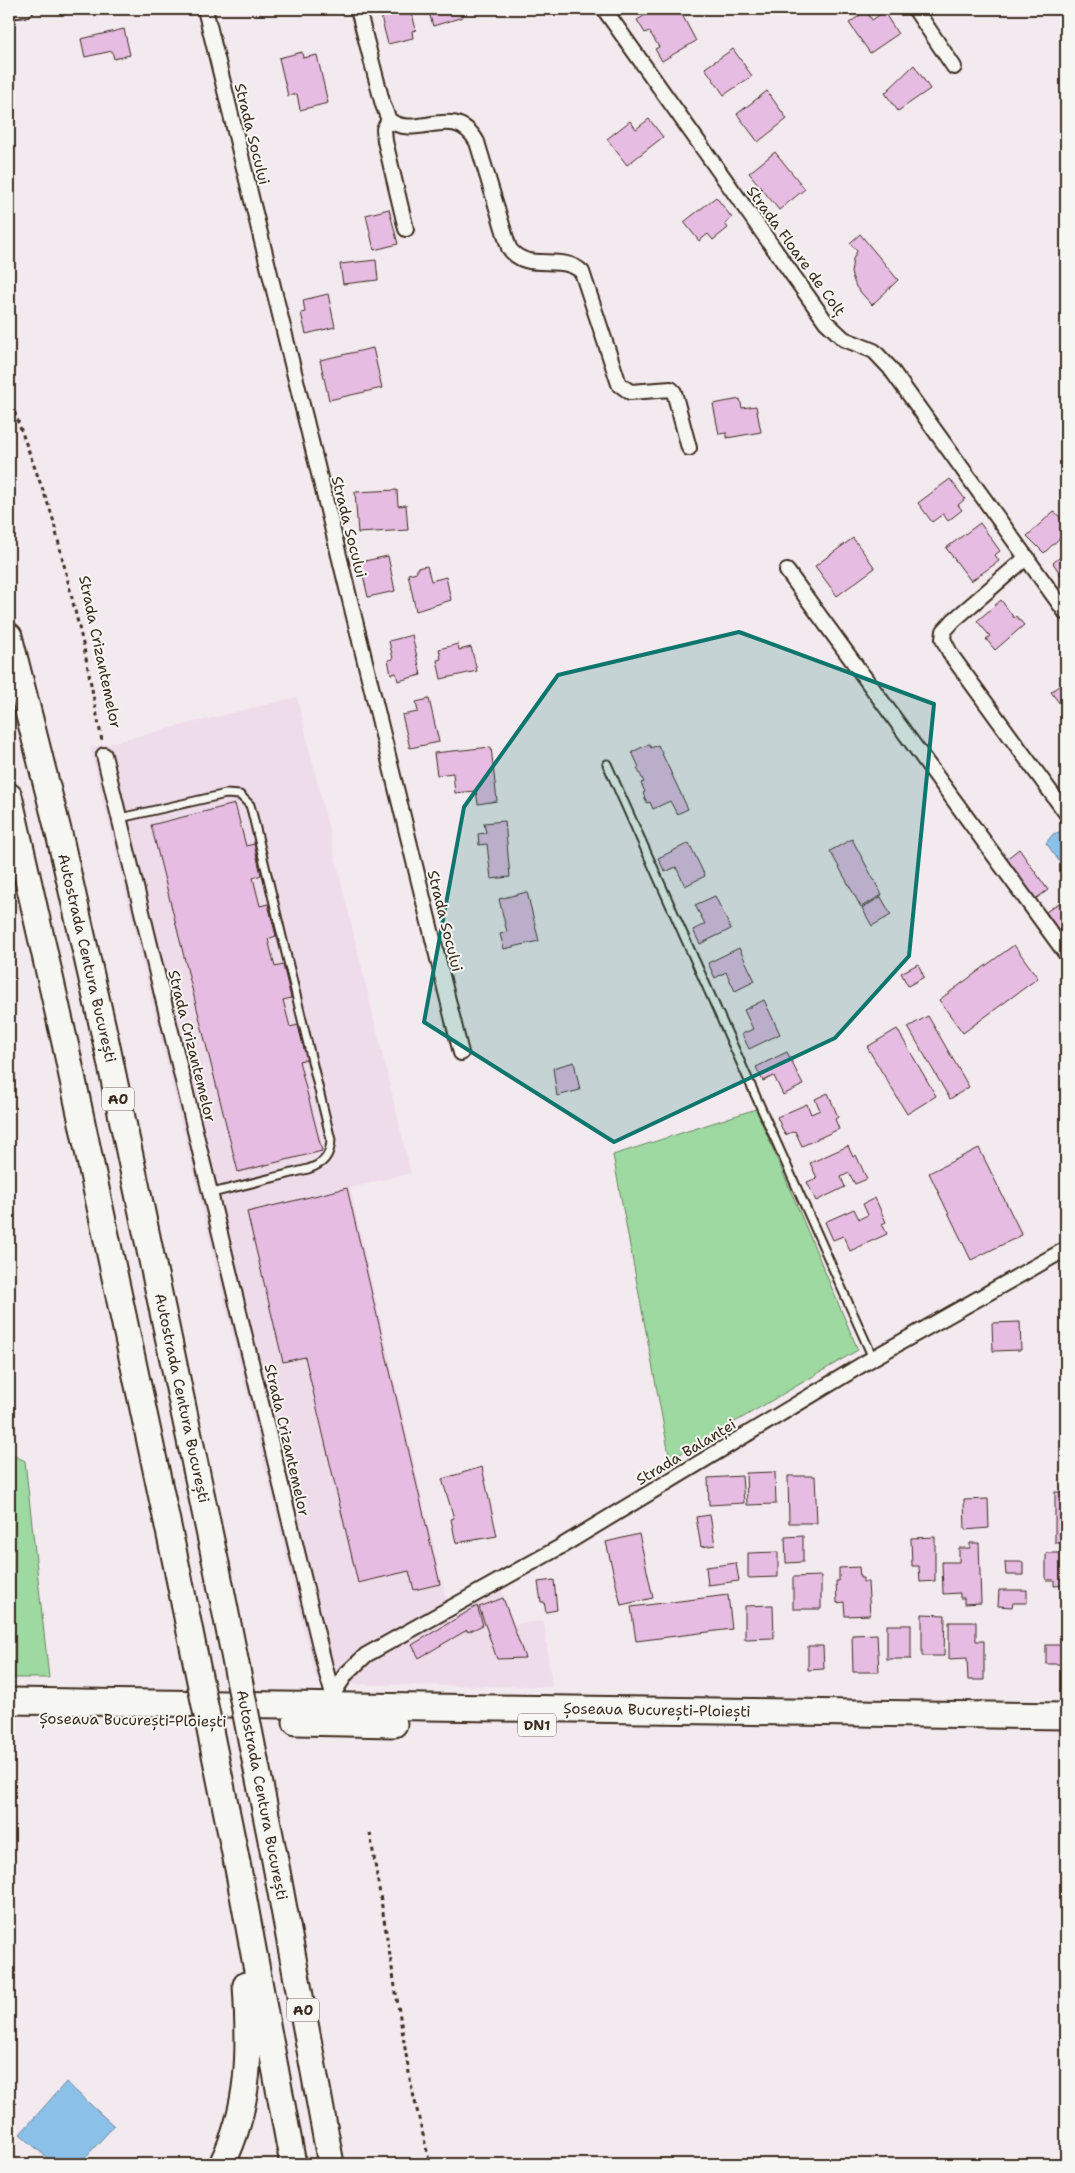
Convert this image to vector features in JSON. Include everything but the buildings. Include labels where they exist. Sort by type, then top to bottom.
[{"type":"highway","name":"Autostrada Centura București","points":[[9,636],[60,838],[105,1037],[216,1564],[274,1855],[331,2164]]},
{"type":"highway","name":"A0","points":[[9,796],[65,1043],[238,1863],[292,2164]]},
{"type":"highway","name":"Șoseaua București-Ploiești","points":[[9,1702],[334,1700],[1066,1716]]},
{"type":"highway","name":"Șoseaua București-Ploiești","points":[[9,1718],[1066,1732]]},
{"type":"highway","points":[[222,2164],[234,2141],[243,2110],[249,2071],[250,2040],[246,1977],[247,1912]]},
{"type":"street","points":[[9,11],[26,9]]},
{"type":"street","name":"Strada Socului","points":[[205,9],[461,1053]]},
{"type":"street","points":[[358,9],[383,105],[389,120],[402,126],[451,123],[463,125],[470,131],[476,142],[509,248],[513,254],[525,261],[569,263],[582,272],[620,384],[630,392],[666,388],[674,392],[688,448]]},
{"type":"street","name":"Strada Floare de Colț","points":[[604,9],[826,322],[844,339],[874,352],[890,368],[1066,614]]},
{"type":"street","points":[[914,9],[954,67]]},
{"type":"street","points":[[389,120],[384,129],[385,141],[406,228]]},
{"type":"street","points":[[1027,557],[954,620],[944,631],[943,638],[951,655],[1066,813]]},
{"type":"street","points":[[787,571],[1066,954]]},
{"type":"street","name":"Strada Crizantemelor","points":[[104,755],[334,1700]]},
{"type":"street","name":"Strada Balanței","points":[[334,1700],[346,1674],[366,1655],[560,1547],[872,1358],[1066,1249]]},
{"type":"lane","points":[[607,764],[872,1358]]},
{"type":"lane","points":[[120,818],[226,794],[240,795],[246,800],[252,812],[331,1140],[328,1156],[316,1166],[212,1193]]},
{"type":"path","name":"Strada Crizantemelor","points":[[9,397],[52,515],[84,648],[104,755]]},
{"type":"path","points":[[370,1833],[411,2085],[430,2164]]},
{"type":"highlighted area","points":[[739,632],[934,704],[909,956],[835,1038],[614,1142],[424,1022],[464,807],[558,675]]},
{"type":"shaded area","points":[[297,697],[411,1173],[350,1188],[446,1599],[452,1619],[501,1589],[514,1624],[544,1621],[552,1687],[320,1684],[315,1675],[90,748]]},
{"type":"green space","points":[[756,1109],[858,1350],[670,1460],[613,1155]]},
{"type":"green space","points":[[9,1453],[25,1461],[49,1678],[9,1678]]},
{"type":"water","points":[[1065,830],[1066,873],[1062,875],[1062,865],[1046,843],[1053,834]]},
{"type":"water","points":[[66,2082],[114,2126],[79,2164],[54,2164],[20,2134]]}]
